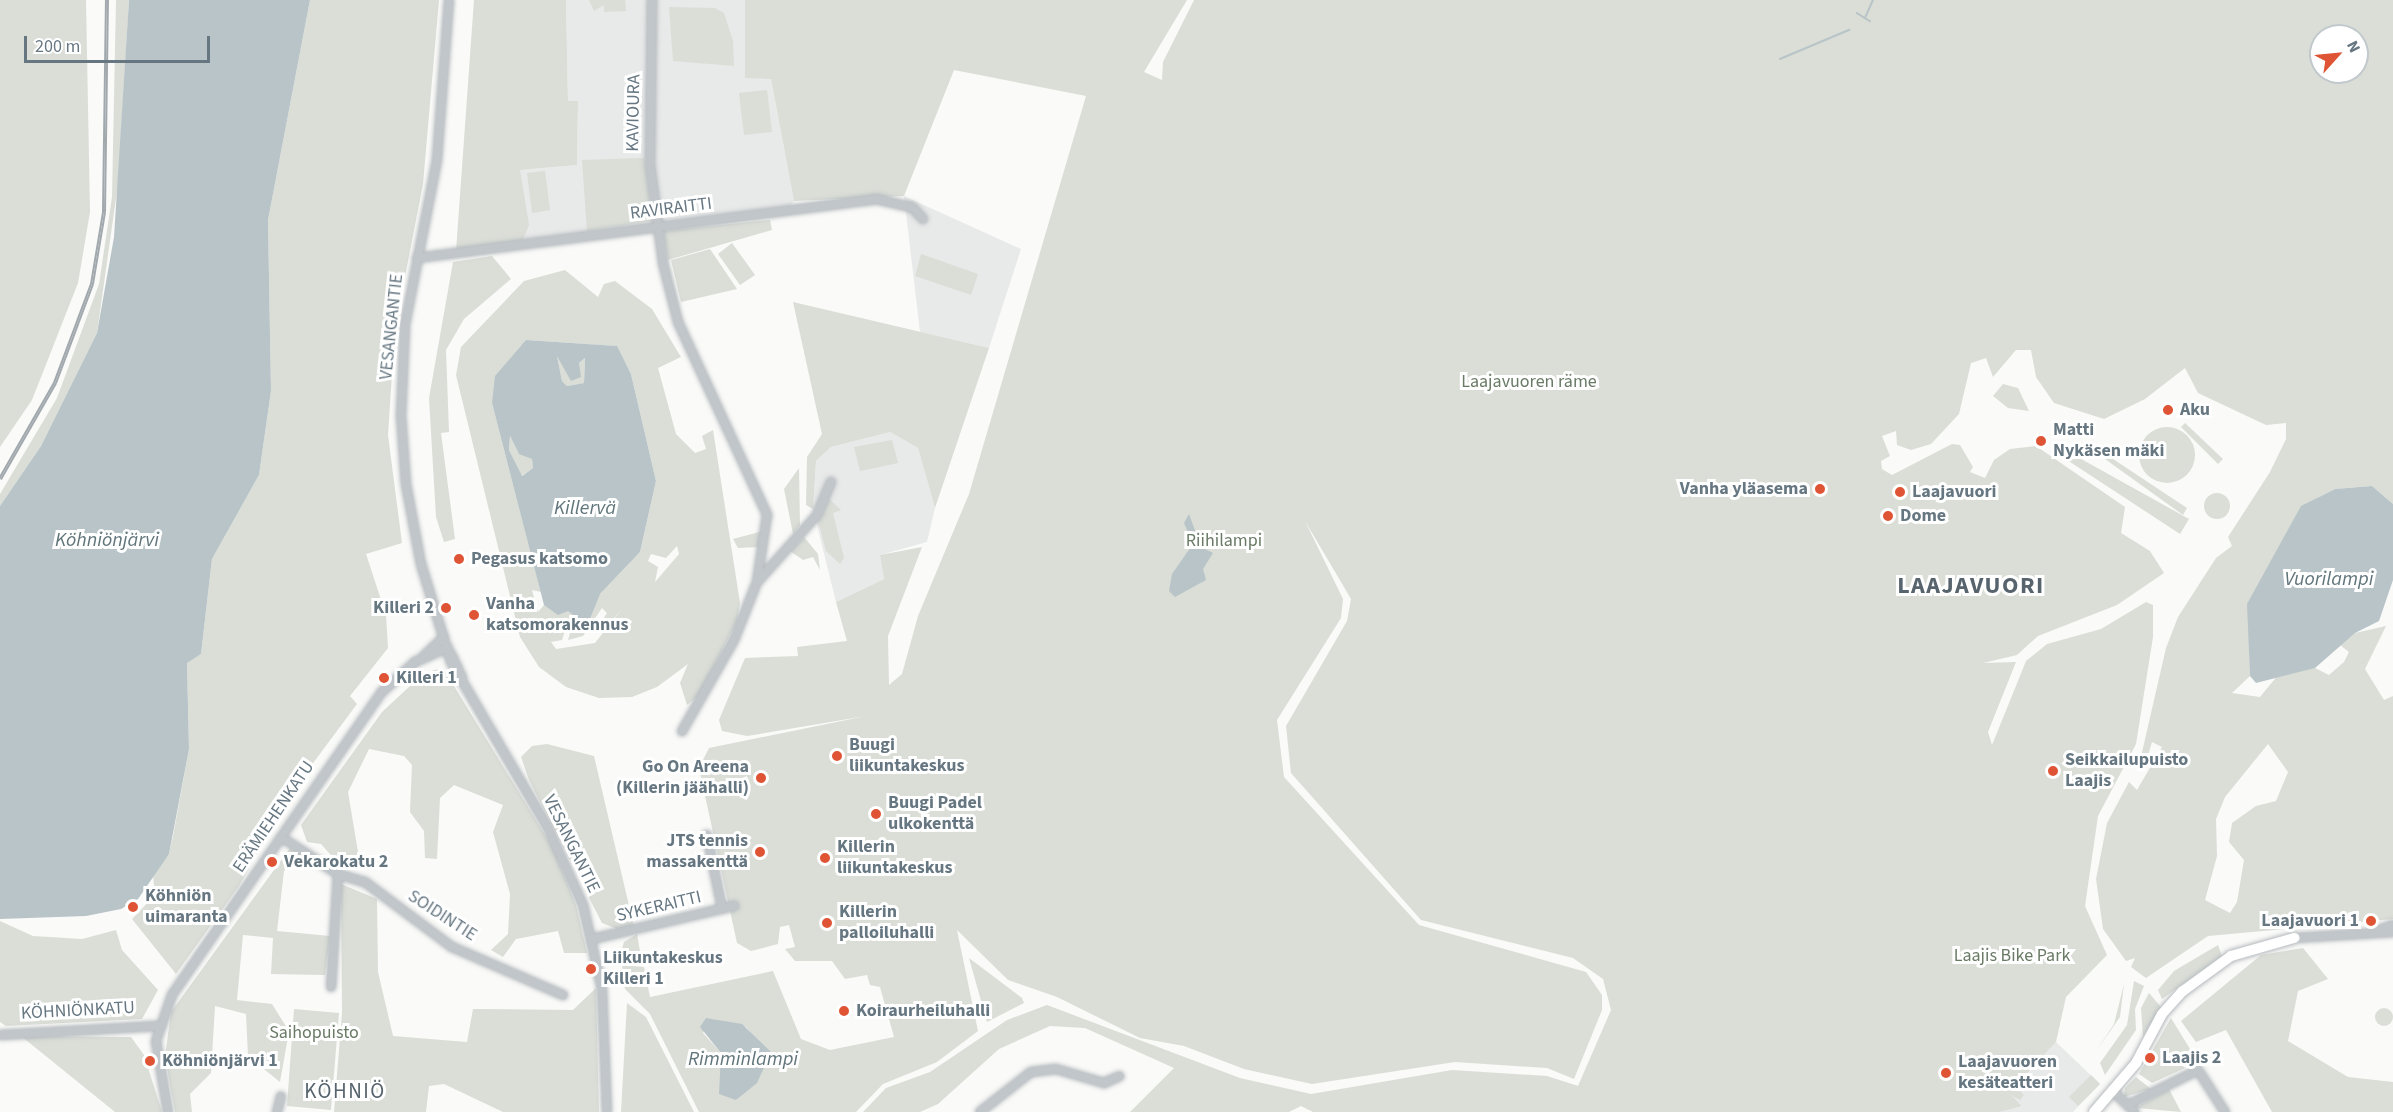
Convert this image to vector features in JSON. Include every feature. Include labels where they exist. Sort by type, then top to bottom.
[{"type":"main road","points":[[2094,1112],[2113,1091],[2162,1014],[2204,973],[2267,941],[2294,938]]},
{"type":"main road","points":[[2087,1112],[2137,1056]]},
{"type":"street","name":"VESANGANTIE","points":[[449,0],[442,118],[405,325],[402,446],[412,524],[450,651],[462,678],[558,848],[592,939],[604,1013],[608,1112]]},
{"type":"street","name":"KAVIOURA","points":[[652,0],[650,165],[656,226],[678,322],[762,493],[767,540],[757,582]]},
{"type":"street","name":"RAVIRAITTI","points":[[417,258],[876,200],[912,207],[923,219]]},
{"type":"street","points":[[682,731],[734,640],[757,582],[817,515],[831,482]]},
{"type":"street","name":"ERÄMIEHENKATU","points":[[168,1112],[157,1058],[158,1026],[172,995],[382,692],[444,637]]},
{"type":"street","name":"ERÄMIEHENKATU","points":[[423,657],[450,651]]},
{"type":"street","points":[[706,835],[722,908]]},
{"type":"street","name":"SOIDINTIE","points":[[281,837],[338,874],[365,882],[452,947],[563,995]]},
{"type":"street","points":[[331,987],[338,874]]},
{"type":"street","name":"SYKERAITTI","points":[[592,939],[734,906]]},
{"type":"street","points":[[2379,930],[2393,925]]},
{"type":"street","points":[[2294,938],[2379,930],[2393,932]]},
{"type":"street","name":"KÖHNIÖNKATU","points":[[0,1035],[158,1026]]},
{"type":"street","points":[[980,1112],[1031,1072],[1056,1069],[1104,1083],[1120,1076]]},
{"type":"street","points":[[2128,1105],[2198,1070],[2225,1112]]},
{"type":"street","points":[[2113,1091],[2135,1112]]},
{"type":"street","points":[[277,1112],[281,1096]]},
{"type":"shaded area","points":[[566,0],[745,0],[745,77],[771,79],[794,201],[789,207],[522,242],[519,170],[577,165],[578,102],[568,101]]},
{"type":"shaded area","points":[[904,196],[1021,249],[989,348],[920,332]]},
{"type":"shaded area","points":[[890,432],[918,448],[935,508],[927,542],[880,555],[884,579],[836,602],[813,509],[816,461],[831,447]]},
{"type":"shaded area","points":[[2056,1042],[2100,1084],[2073,1112],[2000,1112],[2022,1106],[2010,1095],[2024,1096],[2015,1088]]},
{"type":"green space","points":[[0,0],[86,0],[90,212],[78,283],[32,400],[0,447]]},
{"type":"green space","points":[[116,0],[129,0],[118,184],[97,333],[41,446],[0,506],[0,494],[57,398],[99,284],[112,197]]},
{"type":"green space","points":[[310,0],[439,0],[423,184],[395,328],[388,435],[402,543],[366,554],[386,615],[388,648],[350,696],[357,704],[296,786],[239,886],[176,974],[132,919],[155,895],[153,875],[169,854],[173,836],[189,749],[187,662],[201,654],[212,559],[259,475],[271,391],[268,220]]},
{"type":"green space","points":[[474,0],[566,0],[568,101],[578,101],[577,165],[520,170],[529,225],[522,242],[456,251]]},
{"type":"green space","points":[[589,0],[625,0],[626,11],[604,12],[604,5],[594,11]]},
{"type":"green space","points":[[745,0],[1187,0],[1144,72],[1162,80],[1163,62],[1194,0],[2393,0],[2393,504],[2372,486],[2335,489],[2319,497],[2248,604],[2250,676],[2232,693],[2260,697],[2278,675],[2295,669],[2315,668],[2329,675],[2344,662],[2349,652],[2340,645],[2355,633],[2386,626],[2365,669],[2384,700],[2393,696],[2393,919],[2208,936],[2146,978],[2131,967],[2135,958],[2126,961],[2103,929],[2096,879],[2107,823],[2129,782],[2137,790],[2162,747],[2152,742],[2146,762],[2140,761],[2166,648],[2178,617],[2216,558],[2232,546],[2228,537],[2270,472],[2286,439],[2286,423],[2266,425],[2198,393],[2185,368],[2145,399],[2104,419],[2054,403],[2036,377],[2031,350],[2016,350],[1993,377],[1986,358],[1971,363],[1959,414],[1931,444],[1911,450],[1897,445],[1896,431],[1882,436],[1890,456],[1881,461],[1882,469],[1892,475],[1952,444],[1960,445],[1973,467],[1970,472],[1985,478],[1994,460],[2010,449],[2036,446],[2125,507],[2121,533],[2150,551],[2164,573],[2117,605],[2038,636],[2017,655],[1983,663],[2016,662],[1988,732],[1992,745],[2026,661],[2047,644],[2101,629],[2146,602],[2153,605],[2153,637],[2136,744],[2098,816],[2085,906],[2107,955],[2066,997],[2056,1042],[2015,1087],[2024,1095],[2020,1100],[2011,1095],[2022,1106],[2000,1112],[1313,1112],[1301,1106],[1289,1112],[1130,1112],[1174,1068],[1085,1028],[1050,1026],[999,1049],[938,1104],[920,1112],[863,1112],[886,1088],[930,1072],[1007,1020],[1047,1005],[1240,1078],[1311,1094],[1452,1070],[1547,1076],[1578,1086],[1611,1010],[1603,979],[1573,958],[1421,920],[1291,773],[1286,726],[1347,621],[1351,599],[1305,521],[1343,599],[1341,618],[1277,720],[1284,777],[1419,925],[1586,972],[1602,995],[1602,1010],[1574,1079],[1547,1068],[1455,1062],[1312,1084],[1244,1069],[1184,1046],[1140,1038],[1057,997],[1008,980],[957,930],[978,1031],[937,1062],[883,1084],[856,1112],[699,1112],[650,1014],[625,989],[622,965],[644,967],[650,997],[773,971],[801,1039],[830,1050],[894,1037],[880,987],[870,985],[867,975],[845,979],[832,961],[795,961],[785,949],[795,947],[789,925],[780,927],[778,944],[751,951],[737,943],[699,768],[709,748],[866,716],[747,736],[722,731],[719,720],[745,658],[798,656],[797,647],[847,641],[836,602],[884,579],[880,555],[922,547],[888,636],[889,685],[902,674],[918,616],[969,494],[1086,96],[954,70],[904,196],[794,201],[771,79],[745,78]],"holes":[[[2268,744],[2288,772],[2276,801],[2256,806],[2232,823],[2229,842],[2244,860],[2237,902],[2230,913],[2205,900],[2217,856],[2216,819],[2225,797]],[[712,1019],[746,1027],[761,1045],[749,1086],[736,1100],[721,1083],[721,1053],[703,1033]]]},
{"type":"green space","points":[[669,7],[715,8],[724,13],[733,41],[734,66],[673,61]]},
{"type":"green space","points":[[767,90],[772,132],[744,135],[739,93]]},
{"type":"green space","points":[[644,158],[652,221],[587,231],[582,160]]},
{"type":"green space","points":[[545,171],[550,210],[532,213],[527,173]]},
{"type":"green space","points":[[770,220],[772,230],[668,260],[663,231]]},
{"type":"green space","points":[[732,243],[755,275],[740,285],[718,254]]},
{"type":"green space","points":[[710,249],[737,289],[681,302],[671,260]]},
{"type":"green space","points":[[921,254],[978,274],[971,295],[915,276]]},
{"type":"green space","points":[[492,256],[511,279],[464,319],[446,350],[449,432],[441,433],[455,539],[444,542],[436,517],[429,398],[453,262]]},
{"type":"green space","points":[[565,270],[598,297],[604,284],[615,281],[652,309],[681,357],[658,368],[676,434],[695,453],[706,449],[702,436],[713,430],[740,603],[737,621],[699,695],[687,705],[680,683],[688,664],[657,687],[632,697],[599,698],[566,687],[539,667],[520,637],[456,375],[461,347],[524,281]],"holes":[[[526,340],[616,346],[631,374],[656,481],[640,552],[600,594],[544,605],[538,612],[532,590],[541,592],[492,403]],[[677,546],[679,554],[655,582],[658,567],[648,561],[651,554],[666,558]],[[602,608],[607,613],[598,627],[603,631],[622,609],[595,643],[556,649],[551,642],[562,640],[567,624],[572,626],[568,640],[583,636]]]},
{"type":"green space","points":[[793,302],[989,348],[935,508],[918,448],[890,432],[831,447],[816,461],[813,509],[806,505],[807,457],[822,434]]},
{"type":"green space","points":[[557,356],[579,363],[585,358],[584,383],[567,386],[562,381]]},
{"type":"green space","points":[[2003,384],[2018,388],[2029,411],[2008,408],[1993,396]]},
{"type":"green space","points":[[2185,423],[2223,459],[2218,464],[2181,427]]},
{"type":"green space","points":[[2167,427],[2178,429],[2187,435],[2193,444],[2195,455],[2193,466],[2187,475],[2178,481],[2167,483],[2156,481],[2147,475],[2141,466],[2139,455],[2141,444],[2147,435],[2156,429]]},
{"type":"green space","points":[[510,436],[518,452],[532,459],[533,468],[521,476],[509,450]]},
{"type":"green space","points":[[892,440],[898,463],[860,471],[854,447]]},
{"type":"green space","points":[[2065,450],[2189,519],[2180,534],[2061,456]]},
{"type":"green space","points":[[2107,455],[2187,508],[2183,515],[2105,459]]},
{"type":"green space","points":[[799,468],[800,525],[793,534],[784,489]]},
{"type":"green space","points":[[2217,493],[2226,497],[2230,506],[2226,515],[2217,519],[2208,515],[2204,506],[2208,497]]},
{"type":"green space","points":[[829,499],[841,510],[833,513],[844,558],[840,564],[826,551],[818,521]]},
{"type":"green space","points":[[763,531],[760,547],[738,548],[733,539]]},
{"type":"green space","points":[[804,537],[818,554],[820,570],[813,557],[803,560],[790,551]]},
{"type":"green space","points":[[443,668],[553,848],[576,905],[587,953],[564,953],[558,931],[516,939],[503,957],[491,950],[508,934],[510,894],[493,832],[503,805],[454,785],[440,798],[437,859],[425,858],[424,831],[410,812],[412,765],[404,756],[369,749],[348,792],[358,852],[352,869],[337,862],[321,844],[307,842],[301,825],[382,712],[424,673]]},
{"type":"green space","points":[[547,744],[594,756],[634,927],[620,930],[602,923],[529,780],[521,757],[532,746]]},
{"type":"green space","points":[[290,848],[304,856],[284,871],[277,931],[330,936],[325,975],[271,974],[273,938],[243,935],[237,1000],[272,1004],[289,1031],[280,1082],[248,1056],[246,1014],[215,1006],[211,1073],[190,1094],[192,1112],[175,1112],[165,1057],[171,1012]]},
{"type":"green space","points":[[341,884],[377,899],[378,972],[393,1036],[467,1042],[473,1009],[573,1010],[596,988],[599,1112],[503,1112],[444,1084],[429,1086],[426,1112],[334,1112],[342,1013]]},
{"type":"green space","points":[[0,921],[33,936],[82,939],[116,930],[122,950],[158,990],[142,1019],[6,1026],[0,1022]]},
{"type":"green space","points":[[637,934],[641,957],[620,955],[624,942]]},
{"type":"green space","points":[[2218,945],[2222,956],[2162,999],[2158,990],[2174,971]]},
{"type":"green space","points":[[2303,948],[2328,979],[2298,991],[2288,1041],[2348,1077],[2393,1082],[2393,1112],[2272,1112],[2226,1030],[2196,1042],[2181,1021],[2261,955]]},
{"type":"green space","points":[[969,958],[1022,998],[1024,1003],[987,1022]]},
{"type":"green space","points":[[2134,981],[2144,986],[2135,1009],[2136,1030],[2105,1075],[2100,1063],[2127,1025]]},
{"type":"green space","points":[[2124,984],[2120,1017],[2096,1051],[2114,1024]]},
{"type":"green space","points":[[2149,993],[2161,1007],[2143,1037],[2141,1008]]},
{"type":"green space","points":[[627,1003],[646,1017],[694,1112],[621,1112]]},
{"type":"green space","points":[[2380,1008],[2388,1008],[2393,1013],[2391,1024],[2380,1026],[2375,1021],[2375,1013]]},
{"type":"green space","name":"Saihopuisto","points":[[294,1009],[339,1013],[331,1110],[287,1106]]},
{"type":"green space","points":[[2171,1018],[2198,1062],[2191,1065],[2187,1052],[2174,1059],[2185,1068],[2152,1083],[2139,1074]]},
{"type":"green space","points":[[21,1036],[131,1037],[144,1055],[162,1112],[115,1112]]},
{"type":"green space","points":[[2091,1075],[2100,1084],[2078,1106],[2069,1097]]},
{"type":"green space","points":[[2136,1077],[2151,1089],[2124,1097],[2125,1088]]},
{"type":"green space","points":[[2169,1089],[2181,1112],[2137,1108],[2142,1104]]},
{"type":"water","name":"Köhniönjärvi","points":[[129,0],[310,0],[268,220],[271,391],[259,475],[212,559],[201,654],[187,663],[189,749],[169,854],[138,899],[121,909],[86,916],[0,919],[0,506],[41,446],[97,333],[114,237]]},
{"type":"water","name":"Killervä","points":[[526,340],[617,346],[631,374],[656,481],[640,552],[600,594],[587,626],[568,611],[558,615],[544,605],[492,403],[495,376]],"holes":[[[557,356],[571,381],[581,377],[579,363],[585,358],[584,383],[567,386],[562,381]],[[510,436],[519,454],[532,459],[533,468],[522,476],[509,450]]]},
{"type":"water","name":"Vuorilampi","points":[[2372,486],[2393,504],[2393,580],[2379,621],[2355,633],[2315,668],[2256,683],[2250,676],[2247,604],[2301,506],[2335,489]]},
{"type":"water","name":"Riihilampi","points":[[1189,514],[1201,547],[1213,553],[1203,569],[1206,580],[1175,597],[1169,591],[1172,574],[1193,544],[1184,523]]},
{"type":"water","name":"Rimminlampi","points":[[706,1018],[742,1024],[771,1052],[757,1083],[736,1100],[719,1094],[721,1053],[700,1027]]},
{"type":"waterway","points":[[1857,13],[1865,18],[1873,0]]},
{"type":"waterway","points":[[1865,18],[1870,21]]},
{"type":"waterway","points":[[1780,59],[1849,30]]},
{"type":"railway","points":[[0,479],[55,383],[92,284],[104,212],[107,0]]},
{"type":"place","name":"Aku","points":[[2168,410]]},
{"type":"place","name":"Matti Nykäsen mäki","points":[[2041,441]]},
{"type":"place","name":"Vanha yläasema","points":[[1820,489]]},
{"type":"place","name":"Laajavuori","points":[[1900,492]]},
{"type":"place","name":"Dome","points":[[1888,516]]},
{"type":"place","name":"Pegasus katsomo","points":[[459,559]]},
{"type":"place","name":"Killeri 2","points":[[446,608]]},
{"type":"place","name":"Vanha katsomorakennus","points":[[474,615]]},
{"type":"place","name":"Killeri 1","points":[[384,678]]},
{"type":"place","name":"Buugi liikuntakeskus","points":[[837,756]]},
{"type":"place","name":"Seikkailupuisto Laajis","points":[[2053,771]]},
{"type":"place","name":"Go On Areena (Killerin jäähalli)","points":[[761,778]]},
{"type":"place","name":"Buugi Padel ulkokenttä","points":[[876,814]]},
{"type":"place","name":"JTS tennis massakenttä","points":[[760,852]]},
{"type":"place","name":"Killerin liikuntakeskus","points":[[825,858]]},
{"type":"place","name":"Vekarokatu 2","points":[[272,862]]},
{"type":"place","name":"Köhniön uimaranta","points":[[133,907]]},
{"type":"place","name":"Laajavuori 1","points":[[2371,921]]},
{"type":"place","name":"Killerin palloiluhalli","points":[[827,923]]},
{"type":"place","name":"Liikuntakeskus Killeri 1","points":[[591,969]]},
{"type":"place","name":"Koiraurheiluhalli","points":[[844,1011]]},
{"type":"place","name":"Laajis 2","points":[[2150,1058]]},
{"type":"place","name":"Köhniönjärvi 1","points":[[150,1061]]},
{"type":"place","name":"Laajavuoren kesäteatteri","points":[[1946,1073]]},
{"type":"district","name":"LAAJAVUORI","points":[[1971,586]]},
{"type":"district","name":"KÖHNIÖ","points":[[345,1091]]},
{"type":"park label","name":"Laajavuoren räme","points":[[1529,382]]},
{"type":"park label","name":"Laajis Bike Park","points":[[2012,956]]}]
